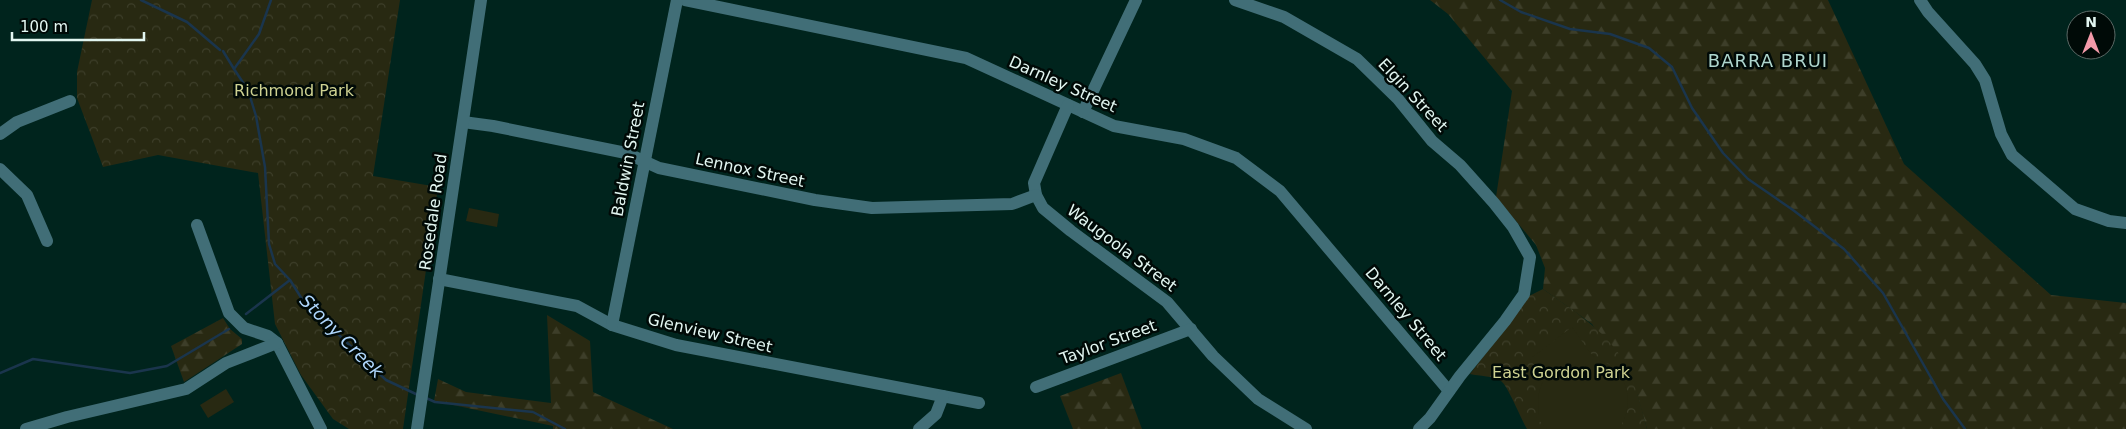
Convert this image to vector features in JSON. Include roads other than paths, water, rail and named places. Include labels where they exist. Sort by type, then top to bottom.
[{"type":"street","name":"Rosedale Road","points":[[417,429],[481,0]]},
{"type":"street","name":"Baldwin Street","points":[[612,325],[677,0]]},
{"type":"street","name":"Darnley Street","points":[[685,0],[966,58],[1114,126],[1184,139],[1236,158],[1280,191],[1449,391]]},
{"type":"street","points":[[1083,112],[1136,0]]},
{"type":"street","name":"Elgin Street","points":[[1236,0],[1284,17],[1357,59],[1398,99],[1432,141],[1460,165],[1494,203],[1513,227],[1530,257],[1524,294],[1449,391]]},
{"type":"street","points":[[1920,0],[1928,12],[1975,64],[1986,80],[2001,134],[2012,155],[2075,209],[2109,222],[2126,223]]},
{"type":"street","points":[[0,134],[17,122],[70,101]]},
{"type":"street","points":[[1036,195],[1034,183],[1068,105]]},
{"type":"street","name":"Lennox Street","points":[[462,122],[493,126],[626,154],[659,168],[815,200],[872,208],[1012,204],[1036,195]]},
{"type":"street","points":[[0,169],[28,195],[47,241]]},
{"type":"street","name":"Waugoola Street","points":[[1036,195],[1050,214],[1167,302],[1192,329],[1213,356],[1258,399],[1306,429]]},
{"type":"street","points":[[197,226],[229,313],[244,328],[268,336],[277,343],[321,429]]},
{"type":"street","name":"Glenview Street","points":[[440,279],[577,306],[612,325],[676,345],[979,403]]},
{"type":"street","name":"Taylor Street","points":[[1036,387],[1192,329]]},
{"type":"street","points":[[26,429],[67,417],[186,389],[226,363],[277,343]]},
{"type":"street","points":[[1419,429],[1430,418],[1449,391]]},
{"type":"street","points":[[919,429],[936,414],[943,396]]},
{"type":"waterway","points":[[141,0],[187,22],[220,50]]},
{"type":"waterway","points":[[271,0],[259,34],[234,69],[248,90],[256,116],[265,167],[269,244],[275,264],[290,280]]},
{"type":"waterway","points":[[1500,0],[1521,12],[1570,29],[1610,34],[1649,48],[1672,67],[1692,108],[1723,153],[1748,179],[1844,249],[1883,293],[1943,399],[1965,429]]},
{"type":"waterway","points":[[223,51],[234,69]]},
{"type":"waterway","name":"Stony Creek","points":[[246,314],[290,280],[302,299],[328,317],[338,334],[386,380],[418,395]]},
{"type":"waterway","name":"Stony Creek","points":[[0,373],[33,359],[130,373],[167,366],[229,329]]},
{"type":"waterway","name":"Stony Creek","points":[[426,398],[435,402],[533,412],[565,429]]},
{"type":"district","name":"BARRA BRUI","points":[[1768,60]]},
{"type":"park label","name":"Richmond Park","points":[[294,90]]},
{"type":"park label","name":"East Gordon Park","points":[[1561,372]]}]
